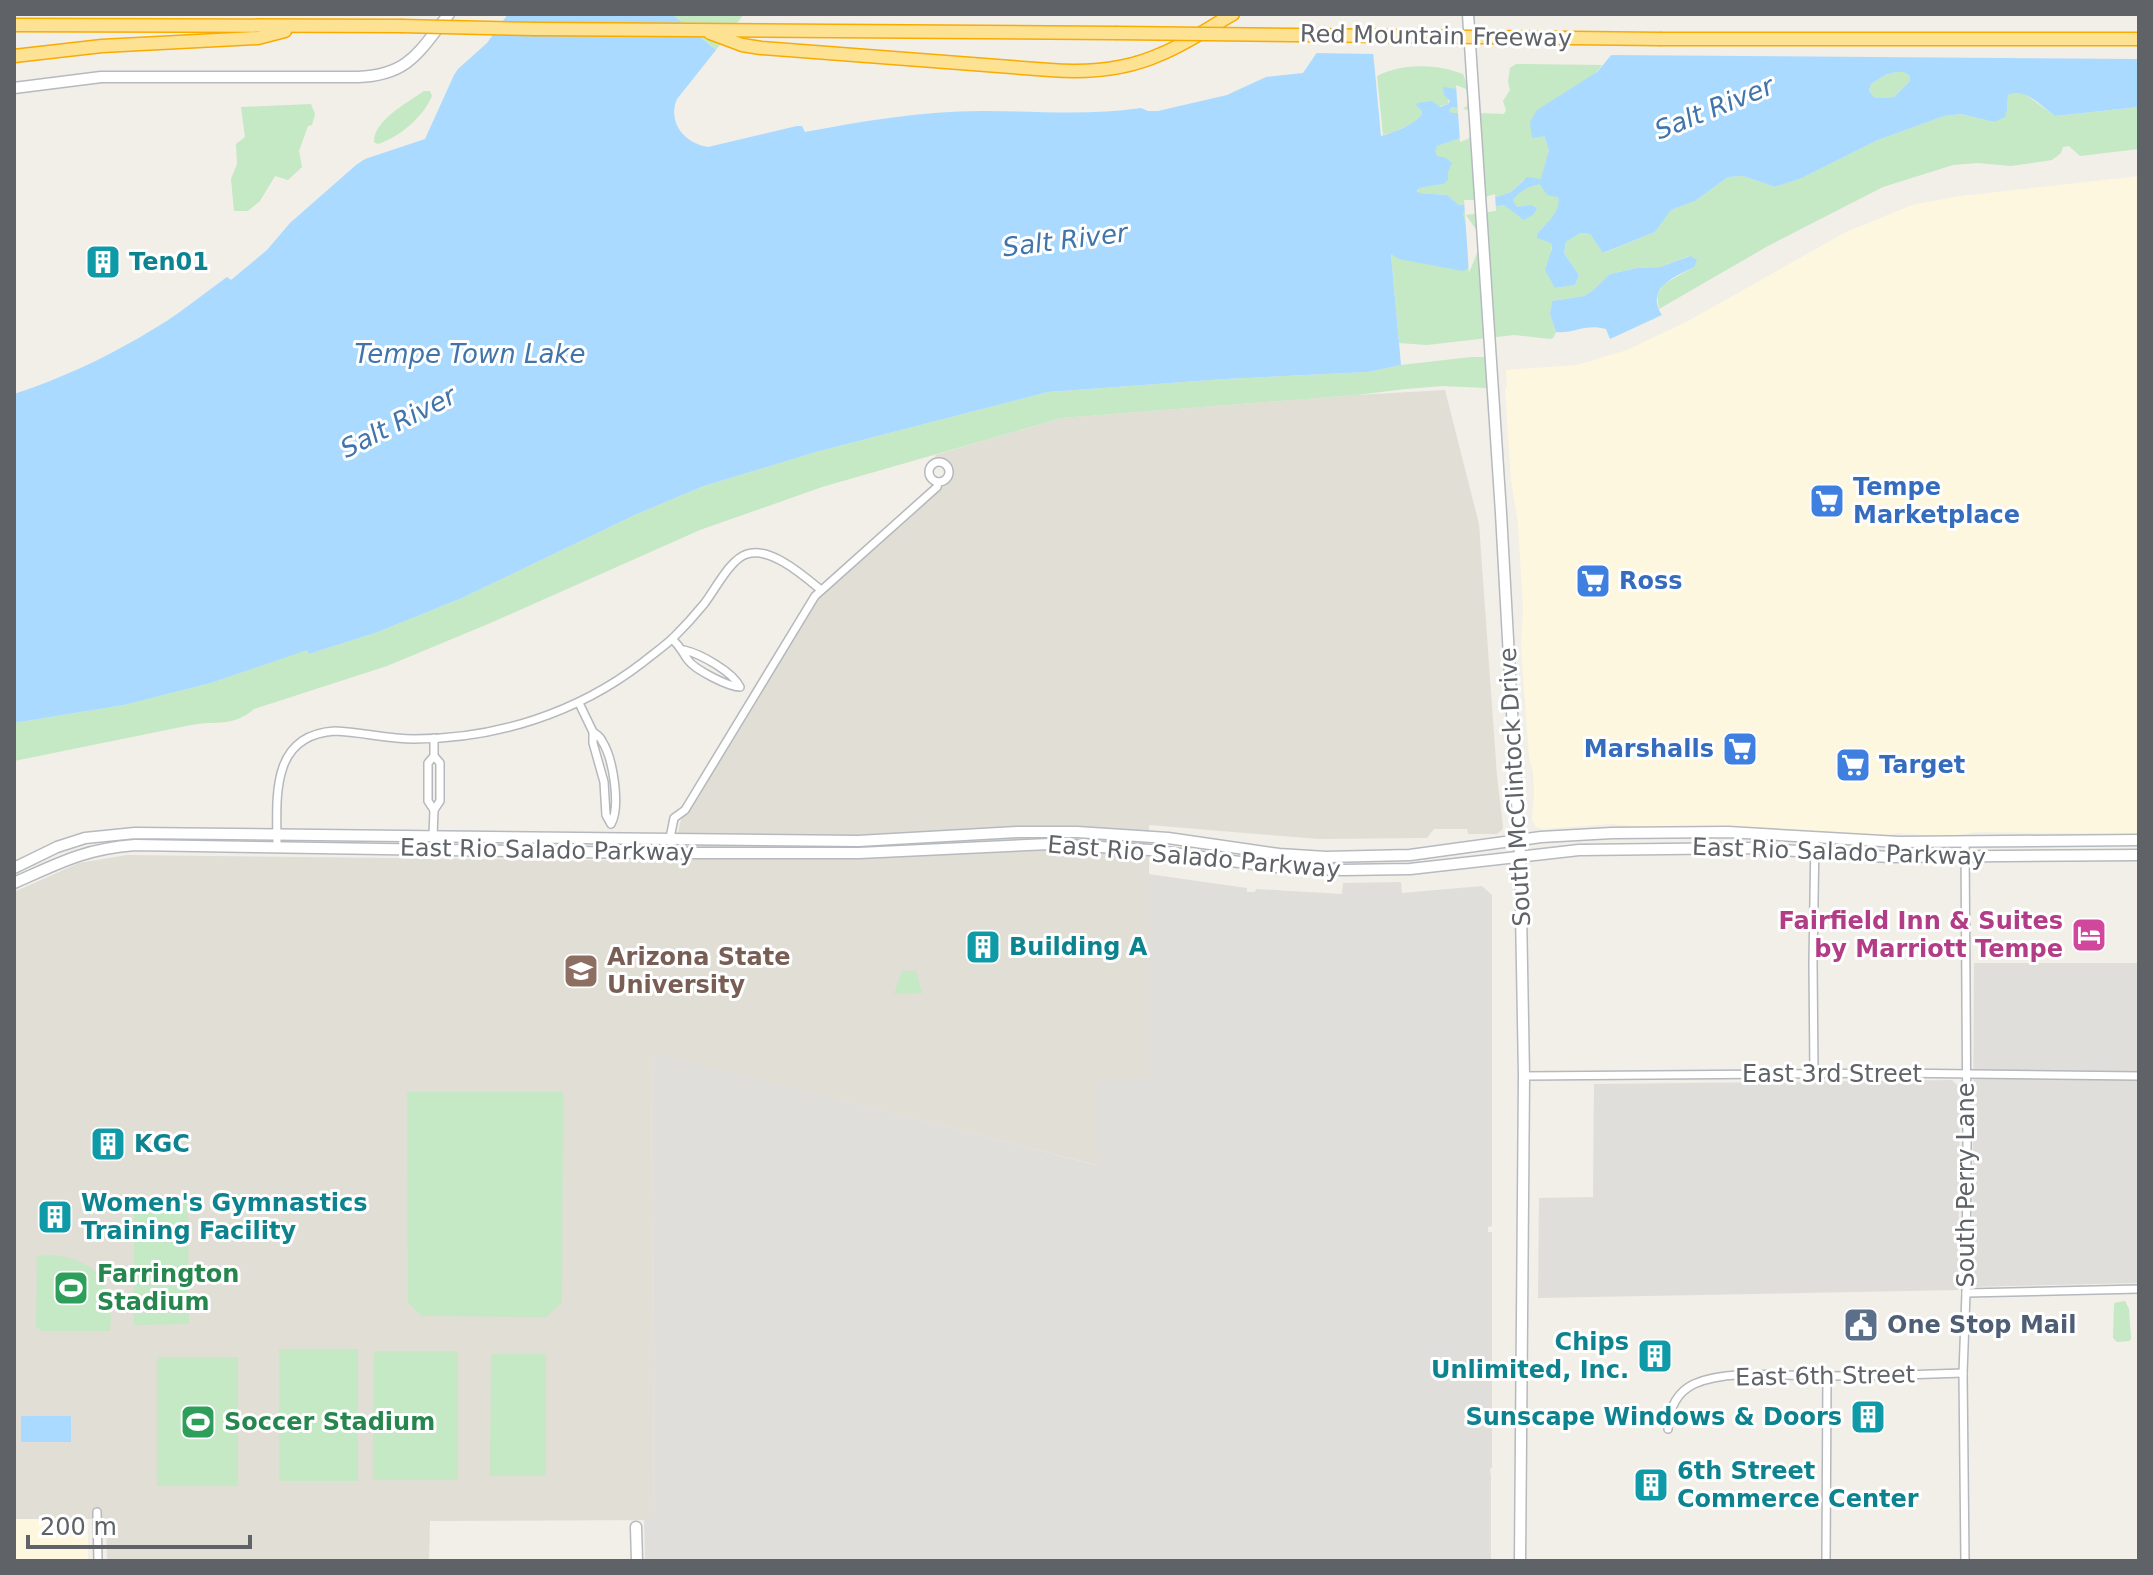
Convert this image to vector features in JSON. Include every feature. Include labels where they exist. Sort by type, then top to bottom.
[{"type":"highway","points":[[703,30],[742,45],[1094,71],[1136,63],[1162,54],[1233,14]]},
{"type":"highway","name":"Red Mountain Freeway","points":[[14,25],[1915,41],[2139,39]]},
{"type":"highway","points":[[14,56],[102,46],[258,38],[300,27]]},
{"type":"main road","points":[[14,88],[101,77],[386,75],[407,64],[449,14]]},
{"type":"main road","name":"South McClintock Drive","points":[[1468,14],[1520,856],[1524,1076],[1520,1561]]},
{"type":"main road","name":"East Rio Salado Parkway","points":[[14,868],[57,847],[110,834],[869,841],[1077,832],[1168,838],[1279,854],[1326,857],[1410,855],[1554,836],[1626,833],[1728,832],[1899,842],[2139,840]]},
{"type":"main road","name":"East Rio Salado Parkway","points":[[14,883],[75,855],[108,847],[135,845],[892,853],[1050,844],[1150,850],[1277,867],[1343,870],[1410,869],[1579,850],[1753,848],[1889,857],[2139,855]]},
{"type":"main road","points":[[636,1527],[637,1561]]},
{"type":"street","points":[[670,838],[674,818],[685,810],[821,590],[937,487],[938,482]]},
{"type":"street","points":[[277,847],[280,773],[289,754],[306,739],[335,731],[388,738],[464,736],[521,724],[579,703],[631,671],[672,639],[702,606],[735,561],[746,554],[759,552],[770,555],[821,590]]},
{"type":"street","points":[[672,639],[684,650],[694,652],[736,678],[740,687],[755,695]]},
{"type":"street","points":[[579,703],[593,732],[604,782],[606,815],[611,824],[610,852]]},
{"type":"street","points":[[433,836],[434,810],[428,801],[428,763],[434,756],[434,738]]},
{"type":"street","points":[[1814,1073],[1815,837]]},
{"type":"street","name":"South Perry Lane","points":[[1965,842],[1965,1561]]},
{"type":"street","name":"East 3rd Street","points":[[1524,1076],[1814,1073],[2139,1076]]},
{"type":"street","points":[[1966,1293],[2139,1289]]},
{"type":"street","name":"East 6th Street","points":[[1668,1429],[1673,1403],[1691,1385],[1712,1378],[1963,1373]]},
{"type":"street","points":[[1826,1561],[1827,1376]]},
{"type":"street","points":[[97,1512],[98,1561]]},
{"type":"shaded area","name":"Tempe Marketplace","points":[[2139,176],[2139,834],[1977,832],[1946,837],[1897,833],[1880,837],[1753,828],[1611,824],[1541,829],[1535,826],[1532,819],[1533,772],[1529,757],[1521,646],[1523,609],[1518,524],[1511,479],[1506,370],[1577,365],[1627,350],[1688,321],[1846,232],[1912,205],[1960,196]]},
{"type":"shaded area","name":"Arizona State University","points":[[1445,390],[1479,524],[1502,830],[1497,834],[1468,834],[1467,829],[1434,829],[1427,838],[1319,839],[1149,825],[1149,1080],[1096,1080],[1097,1165],[651,1052],[654,1520],[430,1521],[429,1561],[107,1561],[106,1519],[14,1519],[14,892],[79,863],[127,855],[673,861],[685,810],[815,596],[938,482],[947,478],[948,468],[944,463],[937,462],[935,455],[1062,418]]},
{"type":"shaded area","points":[[1148,874],[1247,888],[1247,892],[1255,892],[1256,889],[1342,894],[1343,883],[1401,882],[1402,893],[1482,886],[1492,895],[1492,1226],[1488,1227],[1488,1232],[1492,1232],[1491,1561],[645,1561],[644,1520],[654,1520],[651,1051],[1096,1165],[1096,1080],[1149,1079]]},
{"type":"shaded area","points":[[1974,963],[2139,963],[2139,1283],[1972,1287]]},
{"type":"shaded area","points":[[1952,1080],[1960,1088],[1958,1290],[1538,1298],[1539,1198],[1593,1197],[1594,1084]]},
{"type":"shaded area","points":[[14,1519],[88,1519],[88,1561],[14,1561]]},
{"type":"green space","points":[[672,14],[744,14],[716,50]]},
{"type":"green space","points":[[1516,64],[1602,65],[1544,136],[1549,150],[1542,179],[1523,180],[1511,192],[1476,204],[1459,205],[1447,195],[1418,193],[1418,188],[1443,184],[1434,151],[1436,146],[1466,136],[1449,111],[1452,107],[1456,108],[1458,89],[1444,95],[1449,98],[1448,104],[1422,111],[1422,116],[1413,122],[1383,135],[1377,76],[1409,67],[1453,71],[1463,74],[1478,113],[1504,114],[1503,101],[1510,90],[1510,68]]},
{"type":"green space","points":[[1896,72],[1905,72],[1910,81],[1894,97],[1875,98],[1869,91],[1871,84]]},
{"type":"green space","points":[[424,91],[430,91],[432,96],[417,119],[394,136],[378,144],[374,142],[375,134],[385,120]]},
{"type":"green space","points":[[2022,92],[2055,116],[2139,107],[2139,149],[2080,156],[2069,146],[2063,147],[2052,160],[2011,166],[1978,163],[1953,165],[1883,187],[1768,246],[1659,309],[1657,295],[1664,284],[1694,267],[1689,256],[1660,267],[1610,274],[1584,296],[1552,301],[1550,314],[1556,332],[1550,339],[1514,335],[1427,345],[1399,343],[1391,253],[1399,259],[1473,232],[1463,220],[1463,212],[1504,205],[1511,209],[1531,205],[1517,207],[1513,200],[1521,190],[1540,183],[1560,201],[1555,213],[1537,234],[1551,243],[1555,288],[1575,285],[1579,275],[1564,253],[1566,242],[1580,233],[1590,234],[1604,253],[1655,232],[1671,210],[1695,201],[1728,177],[1743,176],[1775,187],[1802,178],[1878,140],[1944,116],[1961,114],[1994,122],[2007,110],[2008,95]]},
{"type":"green space","points":[[311,104],[315,114],[299,151],[302,167],[288,180],[275,176],[260,201],[248,211],[234,211],[231,179],[237,164],[236,144],[245,137],[241,107]]},
{"type":"green space","points":[[1485,357],[1487,388],[1442,386],[1062,418],[822,487],[700,530],[387,666],[254,709],[239,719],[191,725],[14,761],[14,723],[124,705],[211,683],[308,649],[309,654],[378,632],[462,598],[637,514],[704,486],[816,452],[1048,392],[1368,372]]},
{"type":"green space","points":[[902,971],[916,971],[922,993],[894,994]]},
{"type":"green space","points":[[407,1092],[563,1092],[562,1302],[546,1317],[421,1316],[408,1302]]},
{"type":"green space","points":[[134,1203],[188,1203],[189,1324],[134,1325]]},
{"type":"green space","name":"Farrington Stadium","points":[[53,1255],[83,1263],[101,1278],[110,1300],[110,1331],[41,1331],[36,1326],[37,1256]]},
{"type":"green space","points":[[2125,1301],[2129,1309],[2131,1339],[2117,1342],[2113,1338],[2114,1303]]},
{"type":"green space","points":[[279,1349],[358,1349],[358,1481],[279,1481]]},
{"type":"green space","points":[[374,1351],[458,1351],[458,1480],[373,1480]]},
{"type":"green space","points":[[491,1354],[546,1354],[546,1476],[490,1476]]},
{"type":"green space","name":"Soccer Stadium","points":[[157,1357],[238,1357],[238,1486],[157,1486]]},
{"type":"water","name":"Tempe Town Lake","points":[[508,14],[672,14],[716,50],[677,99],[674,116],[685,136],[708,147],[797,126],[802,126],[805,132],[937,113],[1082,112],[1141,108],[1158,111],[1227,95],[1266,77],[1303,73],[1318,51],[1373,51],[1381,136],[1418,119],[1422,111],[1416,105],[1418,103],[1432,101],[1440,107],[1448,104],[1450,101],[1444,95],[1443,87],[1458,89],[1463,105],[1452,107],[1449,111],[1466,113],[1466,136],[1437,146],[1437,156],[1452,163],[1448,180],[1417,191],[1447,195],[1459,205],[1476,204],[1511,192],[1527,177],[1541,179],[1549,150],[1544,136],[1532,138],[1530,122],[1537,110],[1597,72],[1634,28],[2139,14],[2139,107],[2055,116],[2027,95],[2014,93],[2008,95],[2005,117],[1994,122],[1961,114],[1944,116],[1878,140],[1802,178],[1775,187],[1743,176],[1728,177],[1695,201],[1671,210],[1655,232],[1603,253],[1590,234],[1580,233],[1566,242],[1564,253],[1579,275],[1575,285],[1555,288],[1545,270],[1551,243],[1537,238],[1537,234],[1549,221],[1559,202],[1558,197],[1547,195],[1540,184],[1535,185],[1513,200],[1517,207],[1531,205],[1537,208],[1524,220],[1504,205],[1463,212],[1474,244],[1467,269],[1463,271],[1399,259],[1391,254],[1401,365],[1368,372],[1048,392],[816,452],[704,486],[637,514],[462,598],[378,632],[309,654],[307,650],[211,683],[124,705],[14,723],[14,394],[77,369],[158,326],[227,277],[231,280],[356,165],[365,159],[425,139],[454,75],[487,43]],"holes":[[[1904,72],[1909,75],[1910,81],[1894,97],[1875,98],[1869,91],[1871,84],[1885,75]]]},
{"type":"water","points":[[1690,256],[1697,260],[1694,267],[1671,279],[1660,290],[1657,297],[1662,315],[1610,339],[1606,329],[1599,327],[1556,332],[1550,314],[1552,301],[1584,296],[1610,274],[1660,267]]},
{"type":"water","points":[[21,1416],[71,1416],[71,1442],[21,1442]]},
{"type":"pier","points":[[1662,14],[2139,14],[2139,59],[1604,55],[1632,24]]},
{"type":"pier","points":[[1318,47],[1373,47],[1377,49],[1377,54],[1312,53]]},
{"type":"pier","points":[[1456,85],[1466,89],[1467,106],[1463,109],[1469,110],[1473,117],[1474,132],[1460,142]]},
{"type":"pier","points":[[1495,194],[1496,211],[1466,215],[1477,231],[1478,251],[1469,273],[1464,200]]},
{"type":"place","name":"Ten01","points":[[103,262]]},
{"type":"place","name":"Tempe Marketplace","points":[[1827,501]]},
{"type":"place","name":"Ross","points":[[1593,581]]},
{"type":"place","name":"Marshalls","points":[[1740,749]]},
{"type":"place","name":"Target","points":[[1853,765]]},
{"type":"place","name":"Fairfield Inn & Suites by Marriott Tempe","points":[[2089,935]]},
{"type":"place","name":"Building A","points":[[983,947]]},
{"type":"place","name":"Arizona State University","points":[[581,971]]},
{"type":"place","name":"KGC","points":[[108,1144]]},
{"type":"place","name":"Women's Gymnastics Training Facility","points":[[55,1217]]},
{"type":"place","name":"Farrington Stadium","points":[[71,1288]]},
{"type":"place","name":"One Stop Mail","points":[[1861,1325]]},
{"type":"place","name":"Chips Unlimited, Inc.","points":[[1655,1356]]},
{"type":"place","name":"Sunscape Windows & Doors","points":[[1868,1417]]},
{"type":"place","name":"Soccer Stadium","points":[[198,1422]]},
{"type":"place","name":"6th Street Commerce Center","points":[[1651,1485]]},
{"type":"water label","name":"Salt River","points":[[1714,108]]},
{"type":"water label","name":"Salt River","points":[[1065,240]]},
{"type":"water label","name":"Salt River","points":[[398,422]]}]
